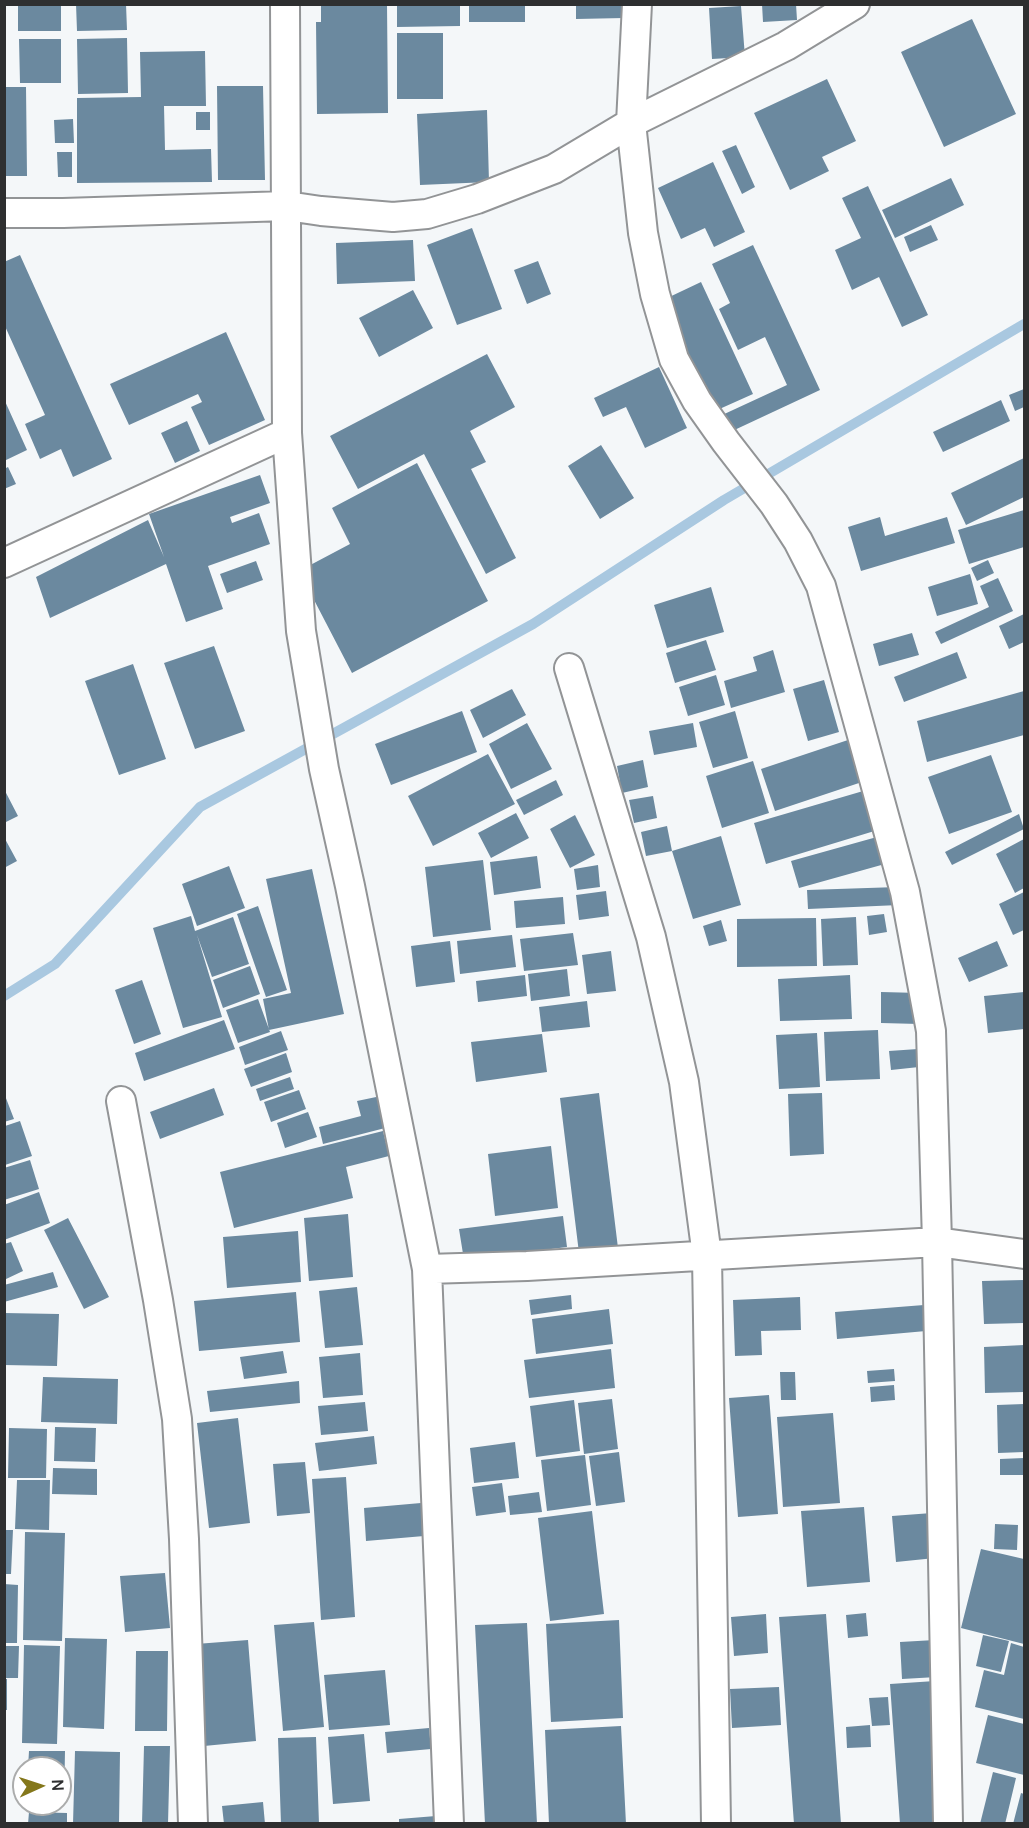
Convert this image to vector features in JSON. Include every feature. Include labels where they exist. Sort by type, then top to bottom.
[{"type":"street","points":[[285,4],[287,433],[301,631],[320,746],[427,1269],[449,1824]]},
{"type":"street","points":[[637,4],[631,123],[643,233],[655,294],[674,359],[697,401],[774,504],[798,541],[821,586],[905,892],[931,1030],[948,1824]]},
{"type":"street","points":[[4,213],[287,206],[393,217],[427,214],[477,199],[554,169],[631,123],[786,46],[855,4]]},
{"type":"street","points":[[4,563],[287,433]]},
{"type":"street","points":[[569,668],[651,937],[684,1082],[706,1256],[708,1291],[716,1824]]},
{"type":"street","points":[[121,1101],[158,1300],[177,1419],[184,1539],[193,1824]]},
{"type":"street","points":[[427,1269],[527,1266],[937,1242],[1024,1254]]},
{"type":"building","points":[[76,4],[126,4],[127,30],[77,31]]},
{"type":"building","points":[[321,4],[387,4],[388,113],[317,114],[316,22],[321,22]]},
{"type":"building","points":[[397,4],[460,4],[460,26],[397,27]]},
{"type":"building","points":[[469,4],[525,4],[525,22],[469,22]]},
{"type":"building","points":[[576,4],[624,4],[624,18],[576,19]]},
{"type":"building","points":[[762,4],[796,4],[797,20],[763,22]]},
{"type":"building","points":[[18,5],[61,5],[61,31],[18,31]]},
{"type":"building","points":[[741,6],[745,57],[712,59],[709,8]]},
{"type":"building","points":[[972,19],[1016,114],[944,147],[901,52]]},
{"type":"building","points":[[397,33],[443,33],[443,99],[397,99]]},
{"type":"building","points":[[127,38],[128,93],[78,94],[77,39]]},
{"type":"building","points":[[19,39],[61,39],[61,83],[20,83]]},
{"type":"building","points":[[205,51],[206,106],[164,106],[165,150],[211,149],[212,182],[77,183],[77,98],[141,97],[140,52]]},
{"type":"building","points":[[827,79],[856,141],[822,157],[829,171],[790,190],[754,113]]},
{"type":"building","points":[[217,86],[263,86],[265,180],[218,180]]},
{"type":"building","points":[[4,87],[26,87],[27,176],[4,176]]},
{"type":"building","points":[[487,110],[489,182],[420,185],[417,114]]},
{"type":"building","points":[[196,112],[210,112],[210,130],[196,130]]},
{"type":"building","points":[[73,119],[74,143],[55,143],[54,120]]},
{"type":"building","points":[[736,145],[755,187],[742,194],[722,151]]},
{"type":"building","points":[[57,152],[72,152],[72,177],[58,177]]},
{"type":"building","points":[[713,162],[745,232],[714,247],[705,228],[681,239],[658,188]]},
{"type":"building","points":[[951,178],[964,205],[895,238],[882,210]]},
{"type":"building","points":[[868,186],[928,315],[902,327],[879,277],[852,290],[835,250],[861,238],[842,198]]},
{"type":"building","points":[[931,225],[938,240],[910,252],[904,237]]},
{"type":"building","points":[[472,228],[502,309],[457,325],[427,245]]},
{"type":"building","points":[[413,240],[415,281],[337,284],[336,243]]},
{"type":"building","points":[[753,245],[820,390],[728,433],[720,416],[787,385],[765,337],[738,350],[719,309],[730,303],[712,264]]},
{"type":"building","points":[[20,255],[112,459],[73,477],[61,449],[40,459],[25,424],[45,415],[4,324],[4,262]]},
{"type":"building","points":[[538,261],[551,294],[527,304],[514,270]]},
{"type":"building","points":[[701,282],[753,394],[715,411],[663,300]]},
{"type":"building","points":[[413,290],[433,328],[379,357],[359,318]]},
{"type":"building","points":[[226,332],[265,420],[209,445],[191,407],[202,402],[198,394],[129,425],[110,384]]},
{"type":"building","points":[[487,354],[515,407],[470,431],[486,462],[471,469],[516,558],[486,574],[424,454],[358,489],[330,436]]},
{"type":"building","points":[[659,367],[687,428],[645,448],[626,407],[603,417],[594,398]]},
{"type":"building","points":[[1024,389],[1024,407],[1015,411],[1009,395]]},
{"type":"building","points":[[4,399],[27,450],[4,461]]},
{"type":"building","points":[[1001,400],[1010,421],[943,452],[933,432]]},
{"type":"building","points":[[187,421],[200,451],[175,463],[161,433]]},
{"type":"building","points":[[601,445],[634,498],[600,519],[568,466]]},
{"type":"building","points":[[1024,458],[1024,497],[966,525],[951,493]]},
{"type":"building","points":[[417,463],[488,601],[352,673],[299,571],[350,544],[332,508]]},
{"type":"building","points":[[8,467],[16,484],[4,489],[4,469]]},
{"type":"building","points":[[260,475],[270,503],[230,517],[232,523],[259,513],[270,544],[208,566],[223,609],[186,622],[166,564],[50,618],[36,577],[148,520],[164,557],[149,514]]},
{"type":"building","points":[[1024,510],[1024,547],[969,564],[958,530]]},
{"type":"building","points":[[880,517],[885,536],[947,517],[955,543],[861,571],[848,527]]},
{"type":"building","points":[[988,560],[994,573],[977,581],[971,568]]},
{"type":"building","points":[[256,561],[263,580],[227,593],[220,574]]},
{"type":"building","points":[[970,574],[978,604],[937,616],[928,587]]},
{"type":"building","points":[[998,578],[1013,611],[941,644],[935,632],[989,607],[980,586]]},
{"type":"building","points":[[711,587],[724,632],[667,648],[654,605]]},
{"type":"building","points":[[1024,614],[1024,642],[1009,649],[999,626]]},
{"type":"building","points":[[912,633],[919,655],[879,666],[873,644]]},
{"type":"building","points":[[706,640],[716,670],[675,683],[666,653]]},
{"type":"building","points":[[214,646],[245,731],[195,749],[164,663]]},
{"type":"building","points":[[773,650],[785,692],[731,708],[724,681],[757,671],[753,657]]},
{"type":"building","points":[[957,652],[967,678],[904,702],[894,677]]},
{"type":"building","points":[[133,664],[166,759],[119,775],[85,681]]},
{"type":"building","points":[[716,675],[725,705],[688,716],[679,687]]},
{"type":"building","points":[[824,680],[839,732],[808,741],[793,689]]},
{"type":"building","points":[[512,689],[526,715],[483,738],[470,710]]},
{"type":"building","points":[[1024,691],[1024,735],[927,762],[917,721]]},
{"type":"building","points":[[462,711],[477,752],[391,785],[375,744]]},
{"type":"building","points":[[735,711],[748,758],[713,768],[699,722]]},
{"type":"building","points":[[527,723],[552,769],[511,789],[489,744]]},
{"type":"building","points":[[693,723],[697,747],[654,755],[649,731]]},
{"type":"building","points":[[854,738],[868,780],[775,811],[761,769]]},
{"type":"building","points":[[488,754],[515,804],[433,846],[408,796]]},
{"type":"building","points":[[991,755],[1012,812],[949,834],[928,777]]},
{"type":"building","points":[[643,760],[648,787],[622,793],[617,766]]},
{"type":"building","points":[[753,761],[769,813],[722,828],[706,776]]},
{"type":"building","points":[[556,780],[563,795],[524,815],[516,800]]},
{"type":"building","points":[[4,789],[18,816],[4,823]]},
{"type":"building","points":[[870,789],[881,829],[766,864],[754,823]]},
{"type":"building","points":[[653,796],[657,818],[634,823],[629,800]]},
{"type":"building","points":[[516,813],[529,838],[491,858],[478,833]]},
{"type":"building","points":[[1019,814],[1024,829],[952,865],[945,852]]},
{"type":"building","points":[[575,815],[595,855],[570,868],[550,829]]},
{"type":"building","points":[[667,826],[672,851],[646,856],[641,832]]},
{"type":"building","points":[[884,835],[892,862],[799,888],[791,861]]},
{"type":"building","points":[[721,836],[741,905],[693,919],[672,851]]},
{"type":"building","points":[[4,837],[17,861],[4,868]]},
{"type":"building","points":[[1024,839],[1024,888],[1015,893],[996,854]]},
{"type":"building","points":[[537,856],[541,888],[494,895],[490,862]]},
{"type":"building","points":[[483,860],[491,930],[433,937],[425,867]]},
{"type":"building","points":[[598,865],[600,887],[577,890],[574,869]]},
{"type":"building","points":[[229,866],[245,908],[197,926],[182,884]]},
{"type":"building","points":[[312,869],[344,1014],[269,1030],[263,999],[291,993],[266,879]]},
{"type":"building","points":[[898,887],[899,905],[808,909],[807,890]]},
{"type":"building","points":[[606,891],[609,916],[579,920],[576,895]]},
{"type":"building","points":[[1024,892],[1024,930],[1013,935],[999,904]]},
{"type":"building","points":[[563,897],[565,924],[516,928],[514,901]]},
{"type":"building","points":[[258,906],[287,990],[266,997],[237,914]]},
{"type":"building","points":[[884,914],[887,932],[869,935],[867,916]]},
{"type":"building","points":[[191,916],[195,931],[233,917],[249,964],[212,977],[197,935],[222,1017],[183,1028],[153,928]]},
{"type":"building","points":[[856,917],[858,965],[823,966],[821,919]]},
{"type":"building","points":[[816,918],[817,966],[737,967],[737,919]]},
{"type":"building","points":[[721,920],[727,941],[709,946],[703,926]]},
{"type":"building","points":[[573,933],[578,965],[524,971],[520,939]]},
{"type":"building","points":[[512,935],[516,967],[460,974],[457,941]]},
{"type":"building","points":[[450,941],[455,982],[416,987],[411,946]]},
{"type":"building","points":[[997,941],[1008,966],[969,982],[958,958]]},
{"type":"building","points":[[611,951],[616,991],[587,994],[582,955]]},
{"type":"building","points":[[250,966],[260,994],[223,1008],[213,980]]},
{"type":"building","points":[[567,969],[570,996],[531,1001],[528,974]]},
{"type":"building","points":[[525,975],[527,996],[478,1002],[476,981]]},
{"type":"building","points":[[850,975],[852,1019],[780,1021],[778,979]]},
{"type":"building","points":[[142,980],[161,1034],[134,1044],[115,990]]},
{"type":"building","points":[[881,992],[920,993],[919,1024],[881,1023]]},
{"type":"building","points":[[1024,992],[1024,1029],[988,1033],[984,996]]},
{"type":"building","points":[[258,999],[270,1032],[238,1043],[226,1010]]},
{"type":"building","points":[[587,1001],[590,1027],[542,1032],[539,1007]]},
{"type":"building","points":[[224,1020],[235,1049],[144,1081],[135,1053]]},
{"type":"building","points":[[878,1030],[880,1079],[826,1081],[824,1032]]},
{"type":"building","points":[[281,1031],[288,1050],[245,1065],[239,1047]]},
{"type":"building","points":[[817,1033],[820,1087],[779,1089],[776,1035]]},
{"type":"building","points":[[542,1034],[547,1072],[476,1082],[471,1042]]},
{"type":"building","points":[[918,1049],[919,1067],[891,1070],[889,1051]]},
{"type":"building","points":[[286,1053],[292,1072],[251,1087],[244,1069]]},
{"type":"building","points":[[290,1077],[294,1089],[260,1101],[256,1089]]},
{"type":"building","points":[[214,1088],[224,1115],[160,1139],[150,1112]]},
{"type":"building","points":[[299,1090],[306,1109],[271,1122],[264,1102]]},
{"type":"building","points":[[4,1093],[14,1119],[4,1122]]},
{"type":"building","points":[[599,1093],[618,1248],[579,1253],[560,1098]]},
{"type":"building","points":[[822,1093],[824,1154],[790,1156],[788,1094]]},
{"type":"building","points":[[381,1096],[389,1127],[323,1144],[319,1127],[361,1116],[357,1101]]},
{"type":"building","points":[[308,1112],[317,1137],[285,1148],[277,1123]]},
{"type":"building","points":[[20,1121],[32,1156],[5,1165],[5,1126]]},
{"type":"building","points":[[383,1131],[389,1156],[346,1167],[353,1198],[234,1228],[220,1172]]},
{"type":"building","points":[[551,1146],[558,1208],[495,1216],[488,1154]]},
{"type":"building","points":[[30,1160],[39,1189],[4,1200],[4,1168]]},
{"type":"building","points":[[39,1192],[50,1223],[4,1240],[4,1205]]},
{"type":"building","points":[[348,1214],[353,1277],[309,1281],[304,1218]]},
{"type":"building","points":[[563,1216],[567,1247],[464,1260],[459,1229]]},
{"type":"building","points":[[68,1218],[109,1297],[84,1309],[44,1230]]},
{"type":"building","points":[[298,1231],[301,1282],[227,1288],[223,1237]]},
{"type":"building","points":[[11,1242],[23,1271],[4,1280],[4,1244]]},
{"type":"building","points":[[53,1272],[58,1287],[4,1302],[4,1285]]},
{"type":"building","points":[[1024,1280],[1024,1323],[984,1324],[982,1281]]},
{"type":"building","points":[[357,1287],[363,1345],[325,1348],[319,1291]]},
{"type":"building","points":[[296,1292],[300,1342],[199,1351],[194,1301]]},
{"type":"building","points":[[571,1295],[572,1309],[531,1315],[529,1300]]},
{"type":"building","points":[[800,1297],[801,1330],[761,1331],[762,1355],[735,1356],[733,1300]]},
{"type":"building","points":[[924,1305],[926,1331],[837,1339],[835,1312]]},
{"type":"building","points":[[609,1309],[613,1344],[536,1354],[532,1319]]},
{"type":"building","points":[[4,1313],[59,1314],[57,1366],[4,1365]]},
{"type":"building","points":[[1024,1345],[1024,1392],[985,1393],[984,1347]]},
{"type":"building","points":[[611,1349],[615,1388],[529,1398],[524,1360]]},
{"type":"building","points":[[283,1351],[287,1373],[244,1379],[240,1357]]},
{"type":"building","points":[[360,1353],[363,1395],[323,1398],[319,1357]]},
{"type":"building","points":[[894,1369],[895,1381],[868,1383],[867,1371]]},
{"type":"building","points":[[780,1372],[795,1372],[796,1400],[781,1400]]},
{"type":"building","points":[[43,1377],[118,1379],[117,1424],[41,1422]]},
{"type":"building","points":[[299,1381],[300,1403],[210,1412],[207,1391]]},
{"type":"building","points":[[894,1385],[895,1400],[871,1402],[870,1387]]},
{"type":"building","points":[[769,1395],[778,1514],[738,1517],[729,1398]]},
{"type":"building","points":[[612,1399],[618,1449],[584,1454],[578,1403]]},
{"type":"building","points":[[574,1400],[580,1451],[536,1457],[530,1406]]},
{"type":"building","points":[[365,1402],[368,1431],[321,1435],[318,1406]]},
{"type":"building","points":[[1024,1404],[1024,1452],[998,1453],[997,1405]]},
{"type":"building","points":[[833,1413],[840,1503],[783,1507],[777,1417]]},
{"type":"building","points":[[238,1418],[250,1523],[209,1528],[197,1423]]},
{"type":"building","points":[[55,1427],[96,1428],[95,1462],[54,1461]]},
{"type":"building","points":[[9,1428],[47,1429],[46,1478],[8,1478]]},
{"type":"building","points":[[374,1436],[377,1464],[319,1471],[315,1443]]},
{"type":"building","points":[[515,1442],[519,1478],[474,1483],[470,1448]]},
{"type":"building","points":[[619,1452],[625,1502],[596,1506],[589,1456]]},
{"type":"building","points":[[585,1455],[591,1505],[547,1511],[541,1460]]},
{"type":"building","points":[[1024,1458],[1024,1475],[1000,1475],[1000,1459]]},
{"type":"building","points":[[305,1462],[310,1513],[277,1516],[273,1464]]},
{"type":"building","points":[[53,1468],[97,1469],[97,1495],[52,1494]]},
{"type":"building","points":[[346,1477],[355,1617],[321,1620],[312,1479]]},
{"type":"building","points":[[17,1480],[50,1480],[49,1530],[15,1529]]},
{"type":"building","points":[[502,1483],[506,1512],[476,1516],[472,1487]]},
{"type":"building","points":[[539,1492],[542,1512],[510,1515],[508,1496]]},
{"type":"building","points":[[421,1503],[424,1536],[366,1541],[364,1508]]},
{"type":"building","points":[[864,1507],[870,1582],[807,1587],[801,1511]]},
{"type":"building","points":[[592,1511],[604,1614],[550,1621],[538,1518]]},
{"type":"building","points":[[932,1513],[935,1558],[896,1562],[892,1516]]},
{"type":"building","points":[[995,1524],[1018,1525],[1017,1550],[994,1549]]},
{"type":"building","points":[[4,1530],[13,1530],[11,1574],[4,1574]]},
{"type":"building","points":[[25,1532],[65,1533],[62,1641],[23,1640]]},
{"type":"building","points":[[981,1549],[1024,1559],[1024,1644],[961,1628]]},
{"type":"building","points":[[165,1573],[170,1628],[125,1632],[120,1576]]},
{"type":"building","points":[[4,1584],[18,1585],[17,1643],[4,1643]]},
{"type":"building","points":[[866,1613],[868,1636],[848,1638],[846,1615]]},
{"type":"building","points":[[766,1614],[768,1653],[734,1656],[731,1617]]},
{"type":"building","points":[[826,1614],[841,1824],[794,1824],[779,1617]]},
{"type":"building","points":[[619,1620],[623,1718],[551,1722],[546,1624]]},
{"type":"building","points":[[314,1622],[324,1727],[283,1731],[274,1625]]},
{"type":"building","points":[[527,1623],[537,1824],[485,1824],[475,1625]]},
{"type":"building","points":[[983,1635],[1009,1641],[1001,1672],[976,1666]]},
{"type":"building","points":[[65,1638],[107,1639],[104,1729],[63,1727]]},
{"type":"building","points":[[248,1640],[256,1741],[204,1746],[196,1644]]},
{"type":"building","points":[[935,1640],[937,1677],[902,1679],[900,1642]]},
{"type":"building","points":[[1011,1643],[1024,1647],[1024,1719],[975,1707],[984,1670],[1004,1675]]},
{"type":"building","points":[[24,1645],[60,1646],[57,1744],[22,1743]]},
{"type":"building","points":[[4,1646],[19,1646],[18,1678],[4,1678]]},
{"type":"building","points":[[136,1651],[168,1651],[167,1731],[135,1731]]},
{"type":"building","points":[[385,1670],[390,1725],[329,1730],[324,1675]]},
{"type":"building","points":[[4,1679],[7,1679],[7,1710],[4,1710]]},
{"type":"building","points":[[935,1681],[945,1824],[900,1824],[890,1684]]},
{"type":"building","points":[[779,1687],[781,1725],[732,1728],[730,1689]]},
{"type":"building","points":[[888,1697],[890,1725],[872,1726],[869,1698]]},
{"type":"building","points":[[988,1715],[1024,1724],[1024,1775],[976,1763]]},
{"type":"building","points":[[870,1725],[871,1747],[847,1748],[846,1727]]},
{"type":"building","points":[[621,1726],[626,1824],[549,1824],[545,1730]]},
{"type":"building","points":[[429,1728],[431,1749],[387,1753],[385,1732]]},
{"type":"building","points":[[364,1734],[370,1801],[333,1804],[328,1737]]},
{"type":"building","points":[[316,1737],[319,1824],[281,1824],[278,1738]]},
{"type":"building","points":[[144,1746],[170,1746],[168,1824],[142,1824]]},
{"type":"building","points":[[29,1751],[65,1751],[65,1756],[29,1756]]},
{"type":"building","points":[[75,1751],[120,1752],[119,1824],[73,1824]]},
{"type":"building","points":[[993,1772],[1016,1778],[1005,1824],[980,1824]]},
{"type":"building","points":[[1021,1793],[1024,1794],[1024,1824],[1013,1824]]},
{"type":"building","points":[[263,1802],[265,1824],[224,1824],[222,1806]]},
{"type":"building","points":[[29,1816],[67,1816],[67,1824],[28,1824]]},
{"type":"building","points":[[436,1816],[437,1824],[399,1824],[399,1819]]},
{"type":"waterway","points":[[4,996],[55,964],[200,807],[533,624],[724,500],[1024,324]]}]
